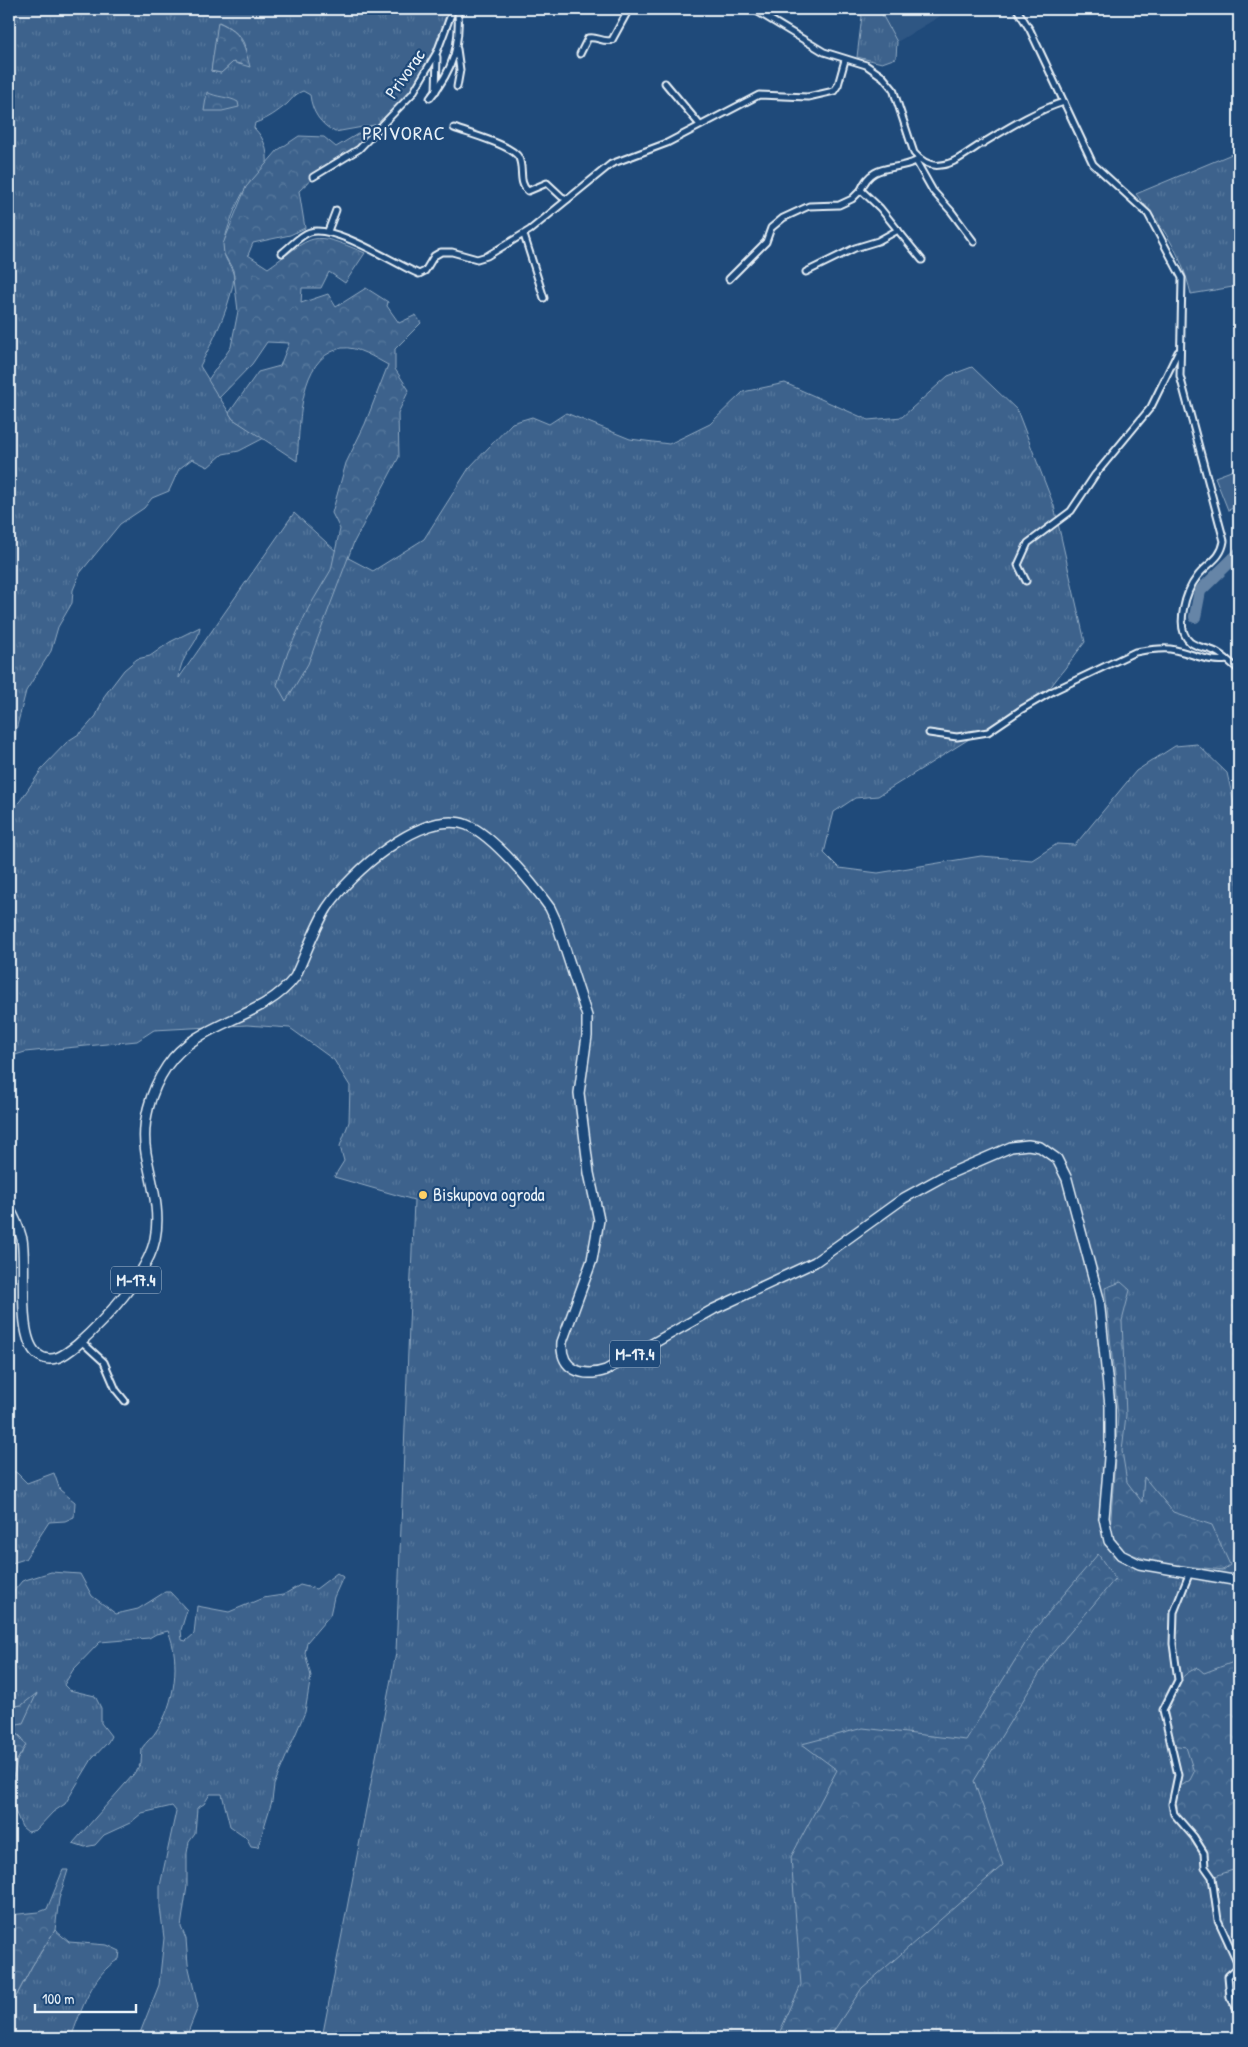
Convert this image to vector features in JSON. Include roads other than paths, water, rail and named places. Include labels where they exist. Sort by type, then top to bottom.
[{"type":"main road","name":"M-17.4","points":[[9,1208],[16,1220],[22,1240],[26,1328],[31,1345],[36,1354],[50,1359],[60,1357],[81,1342],[137,1278],[152,1248],[157,1215],[146,1152],[145,1129],[150,1102],[167,1066],[182,1049],[201,1034],[258,1007],[284,990],[296,977],[327,908],[365,866],[392,846],[426,826],[443,821],[457,821],[473,827],[491,841],[550,908],[587,1016],[587,1036],[579,1093],[589,1173],[599,1220],[592,1260],[562,1342],[563,1356],[568,1366],[582,1374],[606,1370],[714,1310],[814,1262],[898,1202],[931,1183],[1011,1147],[1028,1145],[1040,1147],[1057,1159],[1067,1179],[1099,1299],[1110,1414],[1110,1446],[1104,1518],[1106,1535],[1114,1548],[1130,1561],[1239,1581]]},
{"type":"street","name":"Privorac","points":[[313,176],[348,157],[369,140],[413,93],[437,52],[453,9]]},
{"type":"street","points":[[457,87],[460,70],[457,48],[458,9]]},
{"type":"street","points":[[580,54],[588,38],[595,37],[606,41],[612,40],[629,9]]},
{"type":"street","points":[[753,9],[815,47],[845,60],[866,65],[889,83],[897,100],[910,145],[933,191],[974,242]]},
{"type":"street","points":[[1017,9],[1030,30],[1093,164],[1148,214],[1178,268],[1183,288],[1180,349],[1182,391],[1224,541],[1220,555],[1193,582],[1182,621],[1183,629],[1192,643],[1218,653],[1239,670]]},
{"type":"street","points":[[430,98],[436,92],[457,48]]},
{"type":"street","points":[[436,92],[437,52]]},
{"type":"street","points":[[282,253],[306,234],[328,231],[389,257],[418,274],[425,271],[434,256],[442,252],[483,258],[524,235],[611,164],[667,142],[759,95],[808,96],[830,93],[838,85],[845,60]]},
{"type":"street","points":[[665,82],[700,125]]},
{"type":"street","points":[[729,279],[766,242],[770,228],[783,218],[809,206],[839,205],[852,199],[861,190],[865,179],[874,172],[918,160],[932,165],[947,164],[1028,118],[1064,102]]},
{"type":"street","points":[[454,128],[515,152],[520,161],[523,185],[528,191],[548,183],[562,197],[568,199]]},
{"type":"street","points":[[861,190],[880,208],[922,260]]},
{"type":"street","points":[[328,231],[336,210]]},
{"type":"street","points":[[806,272],[855,248],[878,241],[898,230]]},
{"type":"street","points":[[524,235],[544,298]]},
{"type":"street","points":[[1026,581],[1018,565],[1028,543],[1071,511],[1095,475],[1151,407],[1180,349]]},
{"type":"street","points":[[929,733],[957,737],[988,732],[1022,708],[1053,691],[1135,652],[1170,650],[1216,661],[1227,660]]},
{"type":"street","points":[[81,1342],[104,1362],[116,1390],[125,1401]]},
{"type":"street","points":[[1190,1572],[1174,1612],[1173,1644],[1178,1680],[1175,1688],[1166,1700],[1163,1710],[1178,1775],[1172,1804],[1174,1814],[1194,1837],[1204,1853],[1206,1867],[1212,1878],[1218,1920],[1239,1966],[1228,1976],[1230,1997],[1239,2012]]},
{"type":"waterway","points":[[1195,617],[1200,591],[1239,553]]},
{"type":"place","name":"Biskupova ogroda","points":[[423,1195]]},
{"type":"district","name":"PRIVORAC","points":[[404,133]]}]
